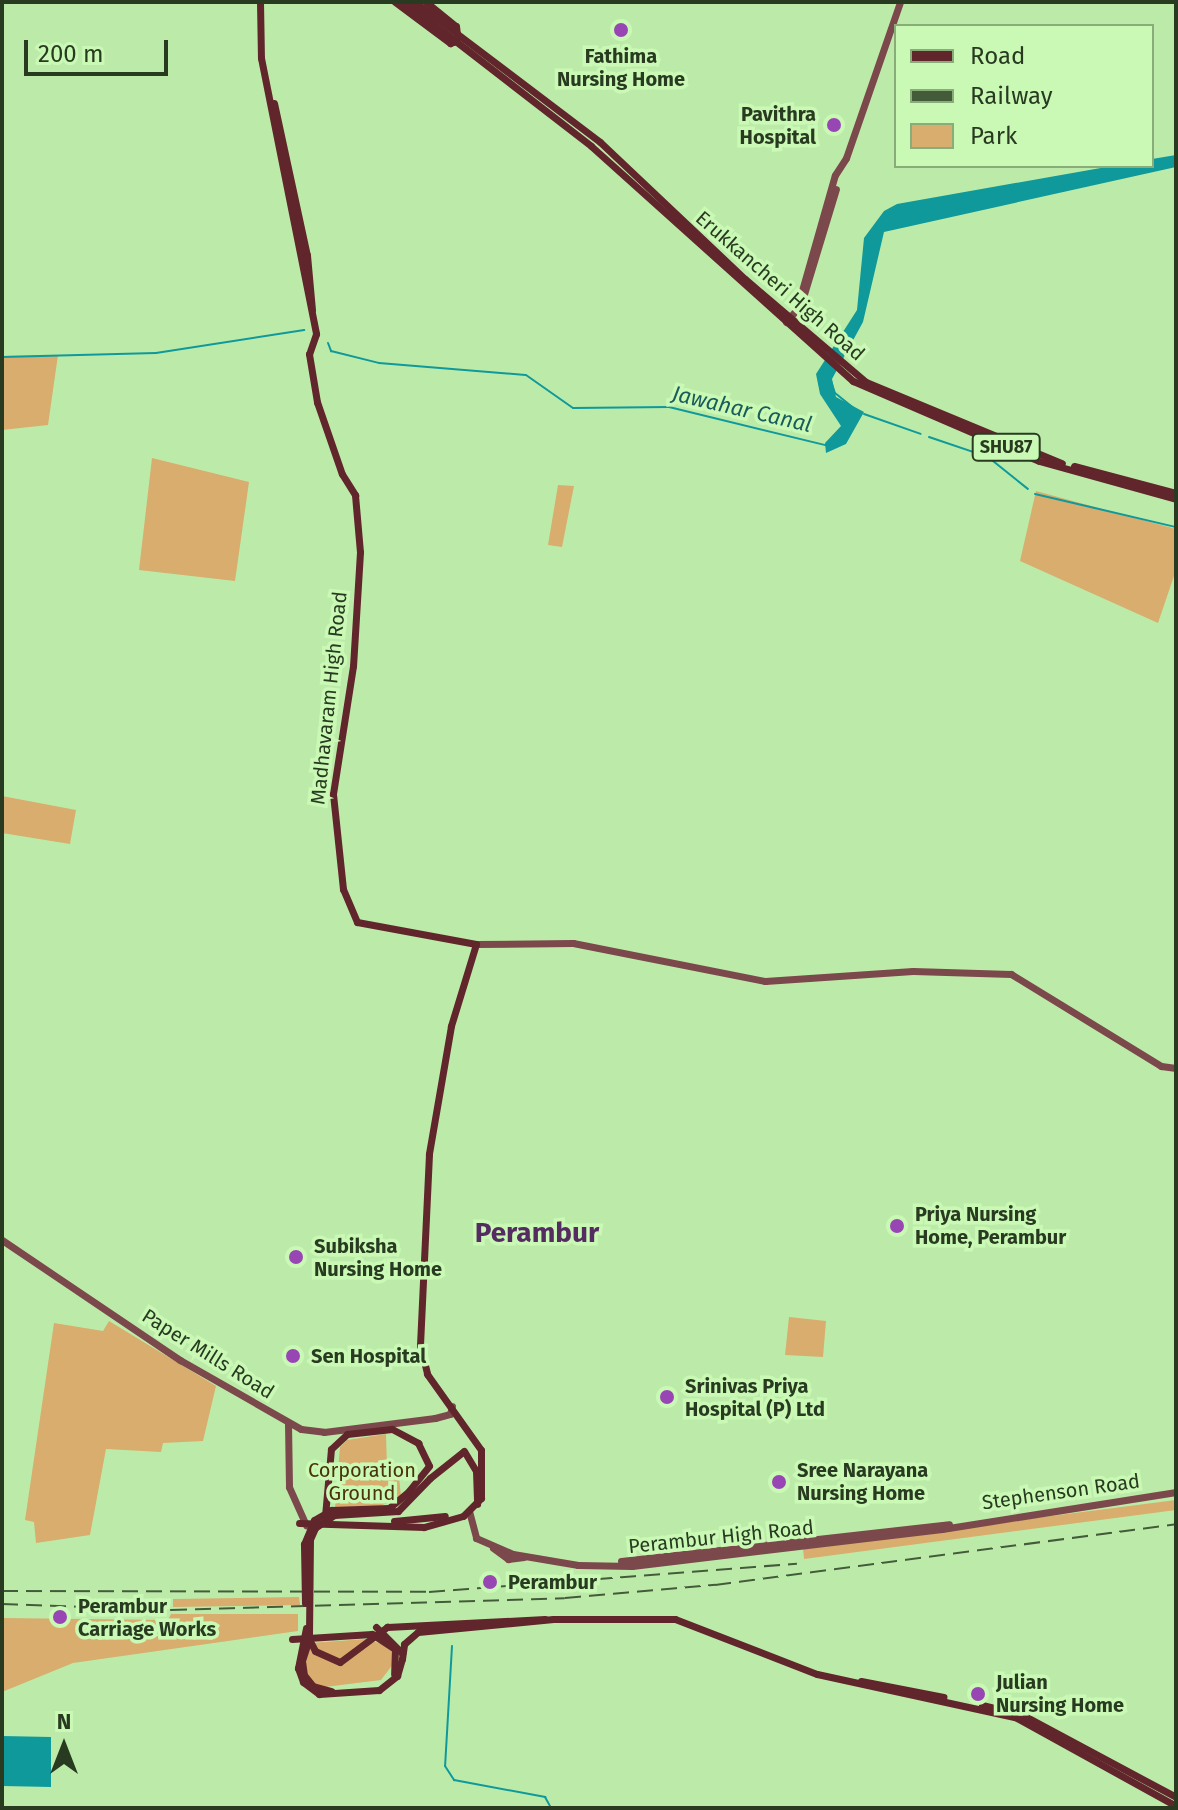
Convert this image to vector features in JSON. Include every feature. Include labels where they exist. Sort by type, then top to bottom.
[{"type":"main road","name":"Madhavaram High Road","points":[[262,2],[263,58],[312,287],[316,334],[309,354],[317,402],[342,474],[355,495],[360,552],[353,666],[333,794],[343,889],[357,922],[476,944]]},
{"type":"main road","points":[[395,2],[450,43],[457,38],[456,26],[426,2]]},
{"type":"main road","name":"SHU87","points":[[405,2],[457,38]]},
{"type":"main road","name":"SHU87","points":[[415,2],[636,185],[787,321]]},
{"type":"main road","points":[[787,321],[797,308],[838,171],[900,2]]},
{"type":"main road","name":"Erukkancheri High Road","points":[[787,321],[847,371],[932,413],[1059,462],[1176,493]]},
{"type":"main road","name":"SHU87","points":[[932,413],[1039,461],[1176,499]]},
{"type":"main road","points":[[302,1523],[424,1527],[468,1512],[477,1504],[481,1450],[421,1359],[427,1168],[451,1026],[476,944],[573,943],[765,981],[913,971],[1011,974],[1161,1066],[1176,1068]]},
{"type":"main road","name":"Paper Mills Road","points":[[2,1243],[288,1423],[289,1487],[302,1523],[315,1534]]},
{"type":"main road","points":[[288,1423],[324,1432],[447,1416],[452,1406]]},
{"type":"main road","points":[[331,1449],[347,1434],[370,1430],[404,1431],[418,1443],[429,1466],[389,1508],[331,1510],[314,1520],[304,1544],[306,1630],[298,1663],[305,1684],[325,1696],[379,1690],[397,1676],[401,1656],[394,1640],[376,1627]]},
{"type":"main road","points":[[324,1432],[331,1449],[324,1522]]},
{"type":"main road","points":[[409,1625],[408,1638],[395,1672],[383,1685],[326,1691],[313,1686],[303,1671],[309,1639],[310,1539],[318,1524],[342,1513],[398,1511],[430,1478],[464,1451],[476,1471],[477,1504]]},
{"type":"main road","name":"Stephenson Road","points":[[618,1563],[757,1542],[952,1524],[1176,1492]]},
{"type":"main road","points":[[326,1505],[346,1519],[423,1522],[468,1512]]},
{"type":"main road","name":"Perambur High Road","points":[[468,1512],[476,1538],[508,1559],[526,1556],[578,1565],[618,1563]]},
{"type":"main road","points":[[309,1639],[318,1655],[340,1662],[387,1627],[549,1619],[675,1619],[817,1674],[1015,1717],[1176,1797]]},
{"type":"main road","points":[[408,1638],[418,1632],[549,1619]]},
{"type":"main road","points":[[292,1639],[366,1633],[401,1656]]},
{"type":"main road","points":[[1092,1756],[1176,1806]]},
{"type":"green space","points":[[58,355],[48,425],[2,430],[2,356]]},
{"type":"green space","points":[[152,458],[249,482],[235,581],[139,570]]},
{"type":"green space","points":[[558,485],[574,486],[562,547],[548,545]]},
{"type":"green space","points":[[1036,491],[1176,529],[1176,570],[1158,623],[1020,561]]},
{"type":"green space","points":[[2,796],[76,810],[70,844],[2,833]]},
{"type":"green space","points":[[789,1317],[826,1321],[823,1357],[785,1355]]},
{"type":"green space","points":[[109,1321],[216,1386],[203,1441],[163,1443],[161,1452],[106,1449],[90,1535],[36,1543],[34,1522],[25,1520],[54,1323],[103,1331]]},
{"type":"green space","name":"Corporation Ground","points":[[386,1434],[387,1468],[398,1466],[401,1497],[380,1506],[335,1508],[340,1447],[347,1440]]},
{"type":"green space","points":[[1176,1500],[1176,1510],[804,1559],[803,1548]]},
{"type":"green space","points":[[299,1597],[300,1605],[173,1607],[173,1599]]},
{"type":"green space","points":[[171,1614],[298,1614],[298,1631],[73,1663],[2,1692],[2,1618],[168,1620]]},
{"type":"green space","points":[[366,1639],[391,1647],[394,1663],[381,1680],[317,1688],[308,1678],[305,1661],[310,1643]]},
{"type":"water","points":[[1176,155],[1176,167],[884,232],[863,322],[832,379],[836,397],[864,412],[846,444],[826,453],[825,443],[841,426],[820,394],[816,374],[857,310],[864,238],[884,211],[897,204],[1101,168],[1154,168],[1154,159]]},
{"type":"water","points":[[2,1736],[51,1737],[51,1787],[2,1786]]},
{"type":"waterway","name":"Jawahar Canal","points":[[2,357],[156,353],[304,330]]},
{"type":"waterway","name":"Jawahar Canal","points":[[328,343],[331,351],[379,363],[526,375],[573,408],[669,407],[825,445]]},
{"type":"waterway","points":[[831,381],[835,393],[855,409]]},
{"type":"waterway","points":[[864,414],[921,434]]},
{"type":"waterway","points":[[929,437],[988,457],[1028,489]]},
{"type":"waterway","points":[[1035,494],[1176,527]]},
{"type":"waterway","points":[[452,1646],[445,1766],[454,1780],[545,1797],[551,1808]]},
{"type":"railway","points":[[2,1604],[171,1610],[565,1598],[715,1585],[1176,1524]]},
{"type":"railway","points":[[2,1591],[429,1592],[797,1564]]},
{"type":"place","name":"Fathima Nursing Home","points":[[621,30]]},
{"type":"place","name":"Pavithra Hospital","points":[[834,125]]},
{"type":"place","name":"Priya Nursing Home, Perambur","points":[[897,1226]]},
{"type":"place","name":"Subiksha Nursing Home","points":[[296,1257]]},
{"type":"place","name":"Sen Hospital","points":[[293,1356]]},
{"type":"place","name":"Srinivas Priya Hospital (P) Ltd","points":[[667,1397]]},
{"type":"place","name":"Sree Narayana Nursing Home","points":[[779,1482]]},
{"type":"place","name":"Perambur","points":[[490,1582]]},
{"type":"place","name":"Perambur Carriage Works","points":[[60,1617]]},
{"type":"place","name":"Julian Nursing Home","points":[[978,1694]]},
{"type":"district","name":"Perambur","points":[[537,1233]]}]
